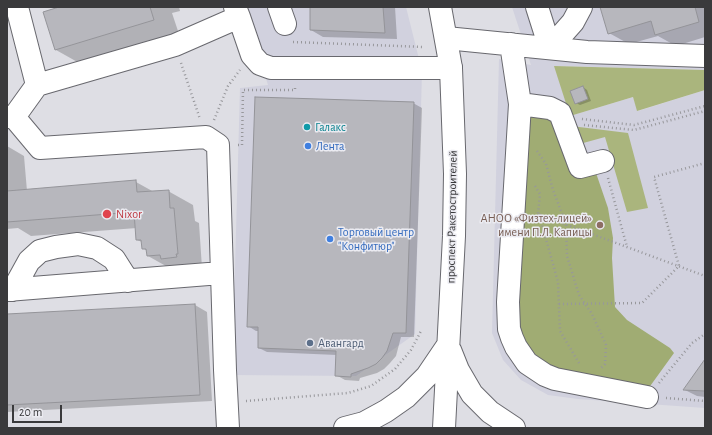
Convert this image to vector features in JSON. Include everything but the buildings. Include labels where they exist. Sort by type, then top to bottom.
[{"type":"main road","points":[[17,7],[37,85]]},
{"type":"main road","name":"проспект Ракетостроителей","points":[[440,7],[451,68],[455,174],[454,236],[444,428]]},
{"type":"main road","points":[[537,7],[550,48]]},
{"type":"main road","points":[[550,48],[573,22],[581,7]]},
{"type":"main road","points":[[228,428],[221,273],[209,140],[40,148],[11,117],[37,85],[175,45],[237,12],[252,55],[260,64],[271,68],[451,68]]},
{"type":"main road","points":[[446,38],[587,52],[705,56]]},
{"type":"main road","points":[[511,44],[520,104],[508,302],[509,329],[512,338],[521,356],[536,370],[555,379],[589,381],[648,397]]},
{"type":"main road","points":[[520,104],[555,110],[563,120],[580,167],[603,161]]},
{"type":"main road","points":[[10,290],[29,261],[40,251],[78,244],[97,248],[114,259],[128,281]]},
{"type":"main road","points":[[10,290],[221,273]]},
{"type":"main road","points":[[345,428],[370,420],[386,412],[406,397],[427,376],[448,345]]},
{"type":"main road","points":[[448,345],[458,370],[472,394],[490,412],[514,428]]},
{"type":"path","points":[[282,15],[291,42],[424,47]]},
{"type":"path","points":[[175,45],[209,140]]},
{"type":"path","points":[[209,140],[228,86],[252,55]]},
{"type":"path","points":[[209,140],[242,145],[243,90],[295,90],[295,69]]},
{"type":"path","points":[[563,120],[634,125],[705,106]]},
{"type":"path","points":[[563,120],[634,130],[705,111]]},
{"type":"path","points":[[516,160],[540,194],[538,214],[558,282],[560,331],[589,381],[605,364],[606,345],[592,314],[579,295],[567,256],[566,224],[553,190],[546,164],[533,146]]},
{"type":"path","points":[[603,161],[627,247]]},
{"type":"path","points":[[679,266],[654,177],[705,163]]},
{"type":"path","points":[[538,214],[705,276]]},
{"type":"path","points":[[559,304],[642,303],[679,266]]},
{"type":"path","points":[[246,401],[348,393],[371,386],[395,369],[411,350],[422,331]]},
{"type":"path","points":[[648,397],[692,343],[705,334]]},
{"type":"path","points":[[648,397],[705,401]]},
{"type":"shaded area","name":"Торговый центр \"Конфитюр\"","points":[[243,7],[406,7],[422,71],[415,334],[356,376],[232,375],[240,88],[268,85]]},
{"type":"shaded area","name":"АНОО «Физтех-лицей» имени П.Л. Капицы","points":[[512,7],[705,7],[705,70],[555,66],[570,116],[633,97],[638,111],[705,90],[705,408],[578,399],[548,395],[521,380],[503,360],[492,333],[499,59],[531,65]]},
{"type":"green space","points":[[554,66],[705,70],[705,90],[637,111],[633,97],[570,116]]},
{"type":"green space","points":[[534,113],[556,118],[596,173],[608,208],[613,238],[612,258],[615,307],[627,320],[670,348],[674,353],[648,389],[555,370],[540,360],[528,346],[519,329],[516,303],[530,117]]},
{"type":"green space","points":[[571,126],[628,133],[648,208],[627,212],[605,137],[576,145]]},
{"type":"place","name":"Галакс","points":[[307,127]]},
{"type":"place","name":"Лента","points":[[308,146]]},
{"type":"place","name":"Nixor","points":[[107,214]]},
{"type":"place","name":"АНОО «Физтех-лицей» имени П.Л. Капицы","points":[[600,225]]},
{"type":"place","name":"Торговый центр \"Конфитюр\"","points":[[330,239]]},
{"type":"place","name":"Авангард","points":[[310,343]]}]
